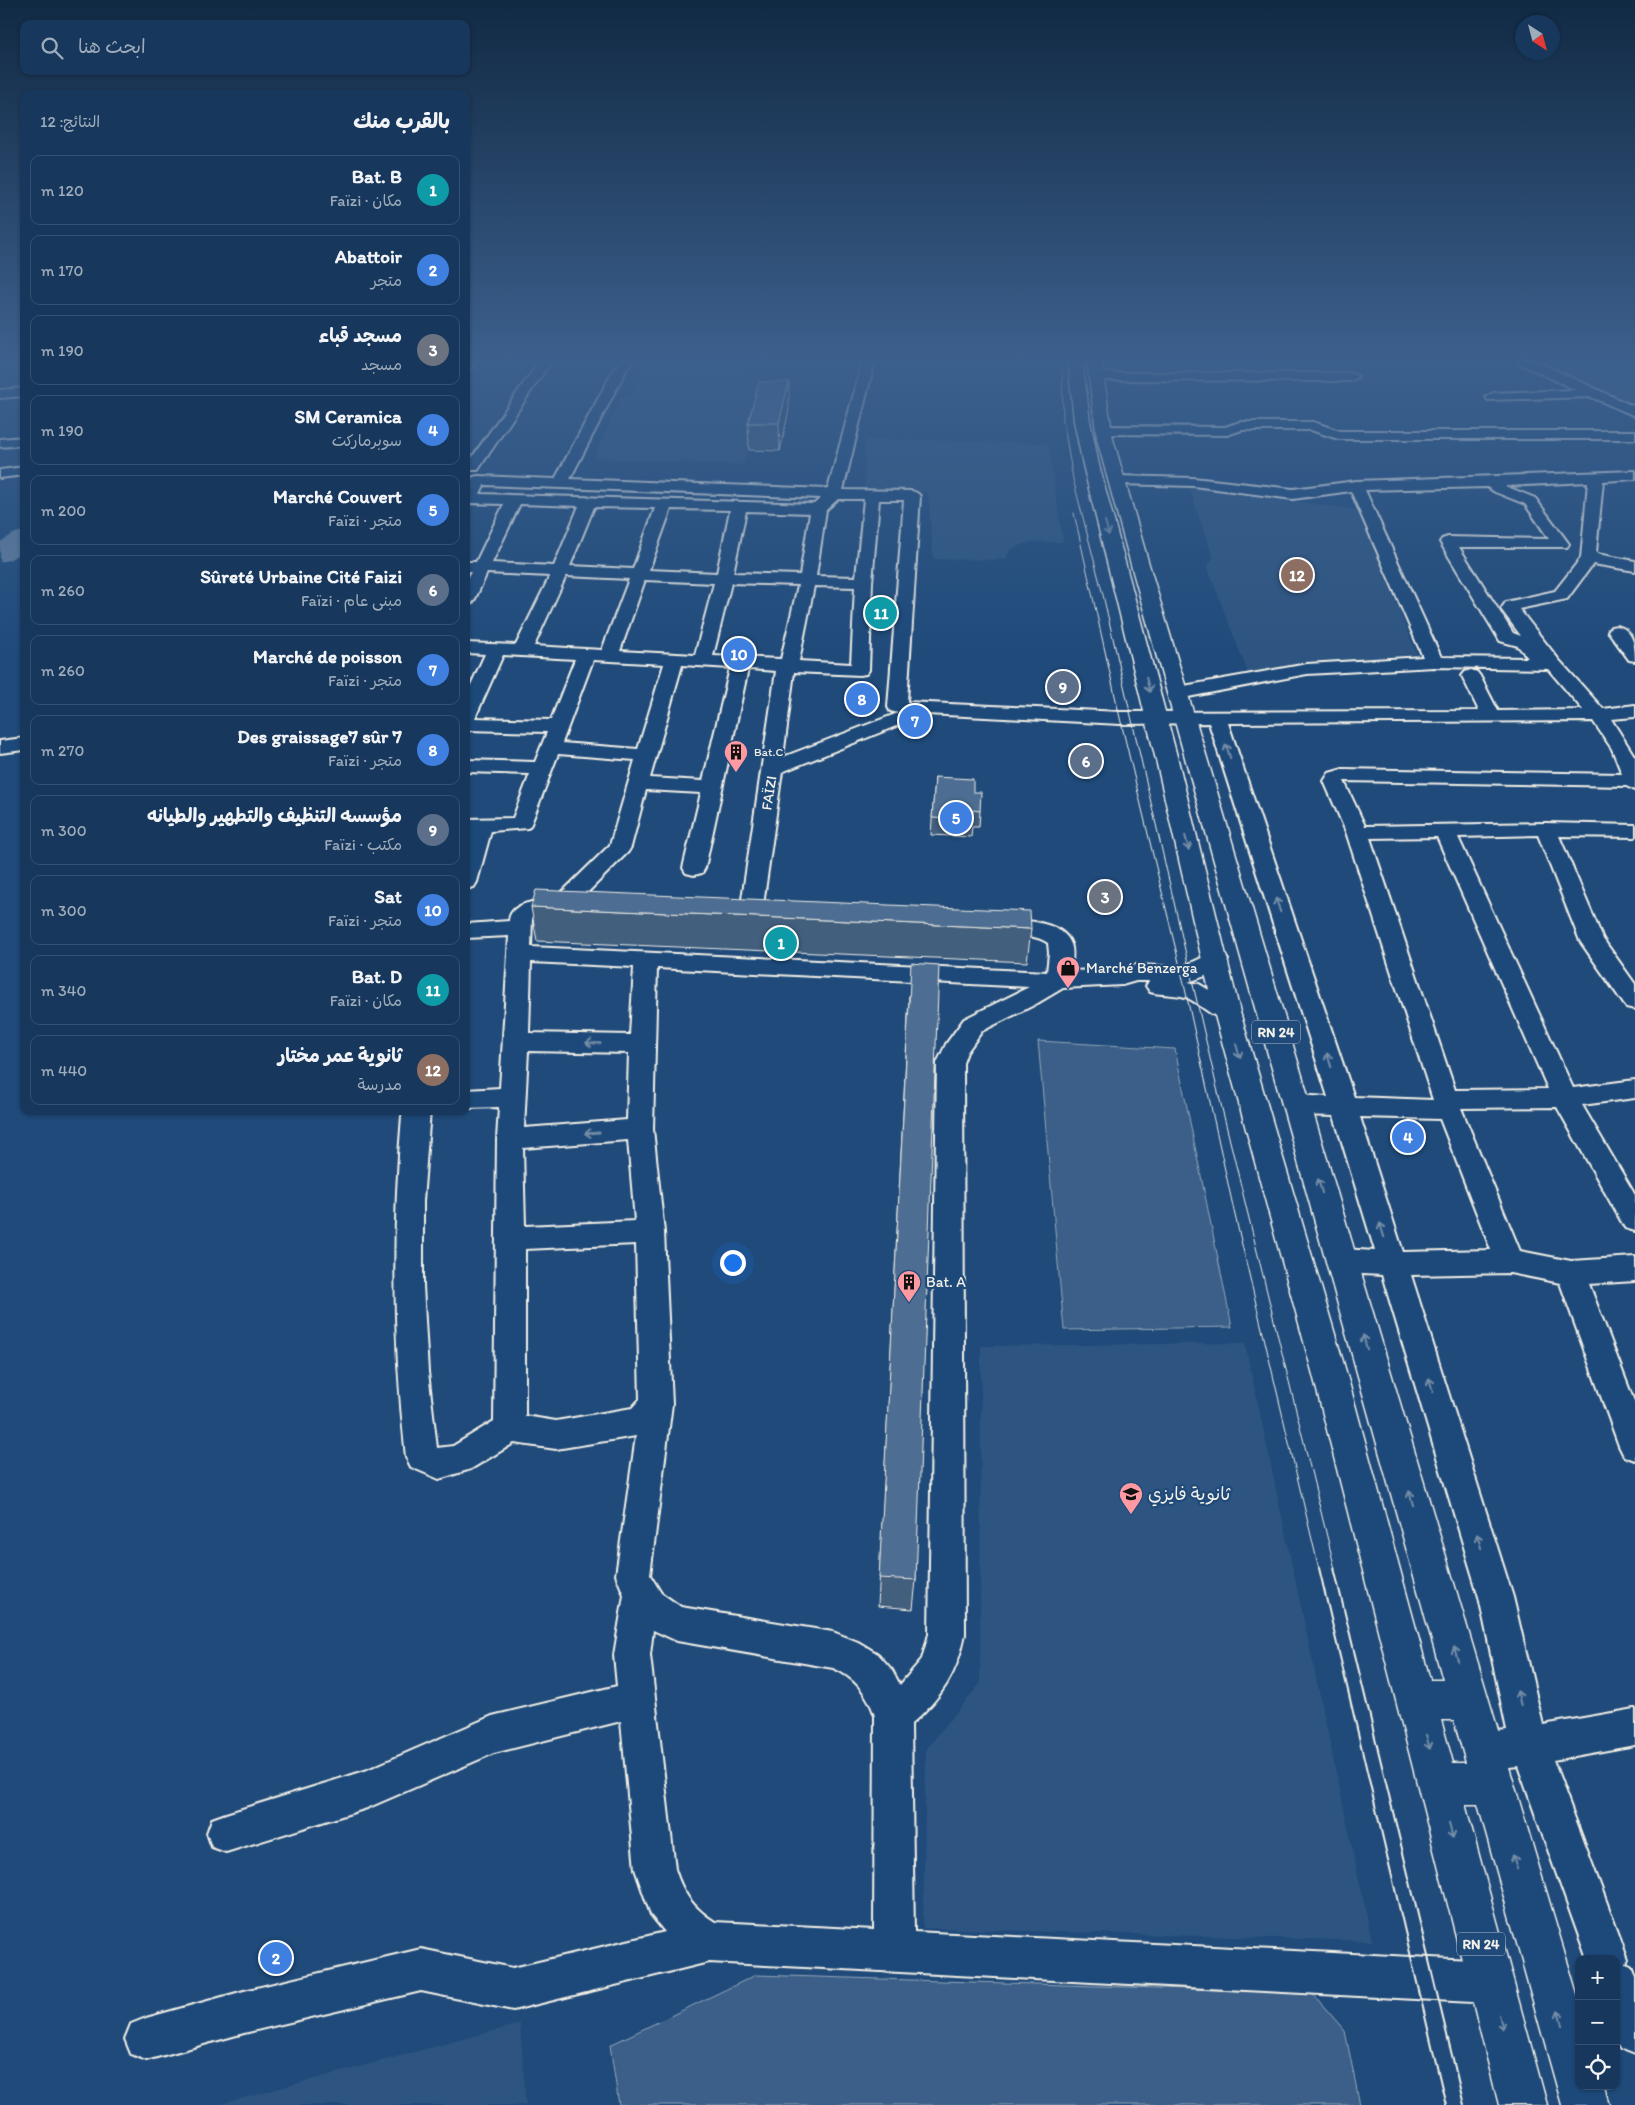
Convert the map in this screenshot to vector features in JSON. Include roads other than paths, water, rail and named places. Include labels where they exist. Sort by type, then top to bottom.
[{"type":"main road","name":"RN 24","points":[[1089,458],[1156,717],[1227,1012],[1330,1375],[1523,2105]]},
{"type":"main road","name":"RN 24","points":[[1114,458],[1117,480],[1181,705],[1575,2068]]},
{"type":"main road","points":[[1416,1699],[1470,1701]]},
{"type":"main road","points":[[1439,1784],[1488,1767]]},
{"type":"main road","points":[[1581,2090],[1586,2105]]},
{"type":"street","points":[[470,487],[473,471],[481,458]]},
{"type":"street","points":[[560,483],[573,458]]},
{"type":"street","points":[[470,648],[789,665],[807,581],[818,508],[834,494],[843,458]]},
{"type":"street","points":[[473,471],[560,483],[912,496],[897,707],[1120,718],[1156,717],[1181,705],[1307,669],[1434,662],[1547,663]]},
{"type":"street","points":[[0,474],[20,472]]},
{"type":"street","points":[[1293,494],[1356,486],[1635,475]]},
{"type":"street","points":[[1547,663],[1510,609],[1512,606],[1561,595],[1589,558],[1588,552],[1596,476]]},
{"type":"street","points":[[1117,480],[1193,482],[1293,494],[1366,507]]},
{"type":"street","points":[[1491,482],[1500,489],[1530,501],[1561,544],[1448,542],[1506,637],[1524,642],[1599,715],[1626,755],[1634,782],[1343,775],[1336,777],[1334,782],[1357,832],[1448,1104],[1510,1261]]},
{"type":"street","points":[[1356,486],[1434,662]]},
{"type":"street","points":[[703,661],[860,670],[864,582],[872,494]]},
{"type":"street","points":[[470,498],[818,508]]},
{"type":"street","points":[[470,583],[474,567],[514,500]]},
{"type":"street","points":[[522,652],[560,571],[588,502]]},
{"type":"street","points":[[609,656],[665,504]]},
{"type":"street","points":[[703,661],[724,578],[739,505]]},
{"type":"street","points":[[1589,558],[1635,566]]},
{"type":"street","points":[[474,567],[640,575],[864,582]]},
{"type":"street","points":[[1617,631],[1635,656]]},
{"type":"street","points":[[470,708],[496,650]]},
{"type":"street","points":[[470,854],[474,825],[521,824],[586,654]]},
{"type":"street","points":[[559,908],[620,847],[675,659]]},
{"type":"street","points":[[694,868],[740,663]]},
{"type":"street","points":[[772,769],[786,665]]},
{"type":"street","points":[[1471,676],[1492,717]]},
{"type":"street","points":[[1181,705],[1217,718],[1492,717],[1599,715],[1635,711]]},
{"type":"street","name":"FAÏZI","points":[[750,919],[772,769],[925,708]]},
{"type":"street","points":[[1217,718],[1344,1106],[1496,1597],[1529,1746],[1607,1955]]},
{"type":"street","points":[[470,724],[559,726]]},
{"type":"street","points":[[0,747],[20,744]]},
{"type":"street","points":[[551,748],[646,755]]},
{"type":"street","points":[[470,766],[543,768]]},
{"type":"street","points":[[638,783],[713,788]]},
{"type":"street","points":[[1546,830],[1592,941],[1635,1001]]},
{"type":"street","points":[[1446,831],[1565,1098],[1635,1220]]},
{"type":"street","points":[[1357,832],[1635,831]]},
{"type":"street","points":[[510,1428],[510,1139],[521,917],[531,909],[587,910]]},
{"type":"street","points":[[470,931],[520,928]]},
{"type":"street","points":[[893,1716],[916,1696],[933,1677],[944,1654],[947,1634],[950,1063],[955,1050],[973,1025],[1039,986],[1060,944],[1058,939],[1051,933],[1042,930],[972,928]]},
{"type":"street","points":[[518,954],[646,960],[1039,986],[1122,977],[1136,984],[1177,982],[1216,960]]},
{"type":"street","points":[[646,960],[640,1129],[650,1232],[656,1404],[633,1575],[640,1597],[632,1655],[655,1869],[665,1901],[686,1927],[709,1942]]},
{"type":"street","points":[[1177,982],[1227,1012]]},
{"type":"street","points":[[516,1042],[642,1044]]},
{"type":"street","points":[[1297,1105],[1448,1104],[1565,1098],[1635,1090]]},
{"type":"street","points":[[470,1099],[511,1097]]},
{"type":"street","points":[[415,1115],[410,1168],[408,1269],[418,1424],[422,1457],[439,1464],[460,1459],[510,1428],[556,1435],[641,1421],[656,1404]]},
{"type":"street","points":[[510,1139],[640,1129]]},
{"type":"street","points":[[511,1238],[650,1232]]},
{"type":"street","points":[[1342,1261],[1393,1264],[1510,1261],[1571,1273],[1635,1269]]},
{"type":"street","points":[[1571,1273],[1628,1412],[1635,1446]]},
{"type":"street","points":[[640,1597],[657,1614],[677,1624],[848,1654],[866,1666],[880,1682],[888,1696],[893,1716],[894,1951]]},
{"type":"street","points":[[226,1833],[367,1790],[492,1735],[637,1699]]},
{"type":"street","points":[[1488,1767],[1529,1746],[1635,1727]]},
{"type":"street","points":[[146,2040],[244,2012],[422,1970],[513,1990],[709,1942],[1491,1982]]},
{"type":"street","points":[[1620,1993],[1635,2033]]},
{"type":"waterway","points":[[0,554],[20,542]]},
{"type":"tram line","points":[[1070,458],[1216,1084],[1335,1569]]},
{"type":"tram line","points":[[1074,513],[1120,718],[1182,975],[1234,1211],[1319,1569]]},
{"type":"tram line","points":[[1319,1568],[1446,2105]]},
{"type":"tram line","points":[[1334,1568],[1464,2105]]},
{"type":"place","name":"ثانوية عمر مختار","points":[[1297,575]]},
{"type":"place","name":"Bat. D","points":[[881,613]]},
{"type":"place","name":"Sat","points":[[739,654]]},
{"type":"place","name":"مؤسسه التنظيف والتطهير والطيانه","points":[[1063,687]]},
{"type":"place","name":"Des graissage7 sûr 7","points":[[862,699]]},
{"type":"place","name":"Marché de poisson","points":[[915,721]]},
{"type":"place","name":"Sûreté Urbaine Cité Faizi","points":[[1086,761]]},
{"type":"place","name":"Bat.C","points":[[736,773]]},
{"type":"place","name":"Marché Couvert","points":[[956,818]]},
{"type":"place","name":"مسجد قباء","points":[[1105,897]]},
{"type":"place","name":"Bat. B","points":[[781,943]]},
{"type":"place","name":"Marché Benzerga","points":[[1068,989]]},
{"type":"place","name":"SM Ceramica","points":[[1408,1137]]},
{"type":"place","name":"Bat. A","points":[[909,1303]]},
{"type":"place","name":"ثانوية فايزي","points":[[1131,1515]]},
{"type":"place","name":"Abattoir","points":[[276,1958]]}]
